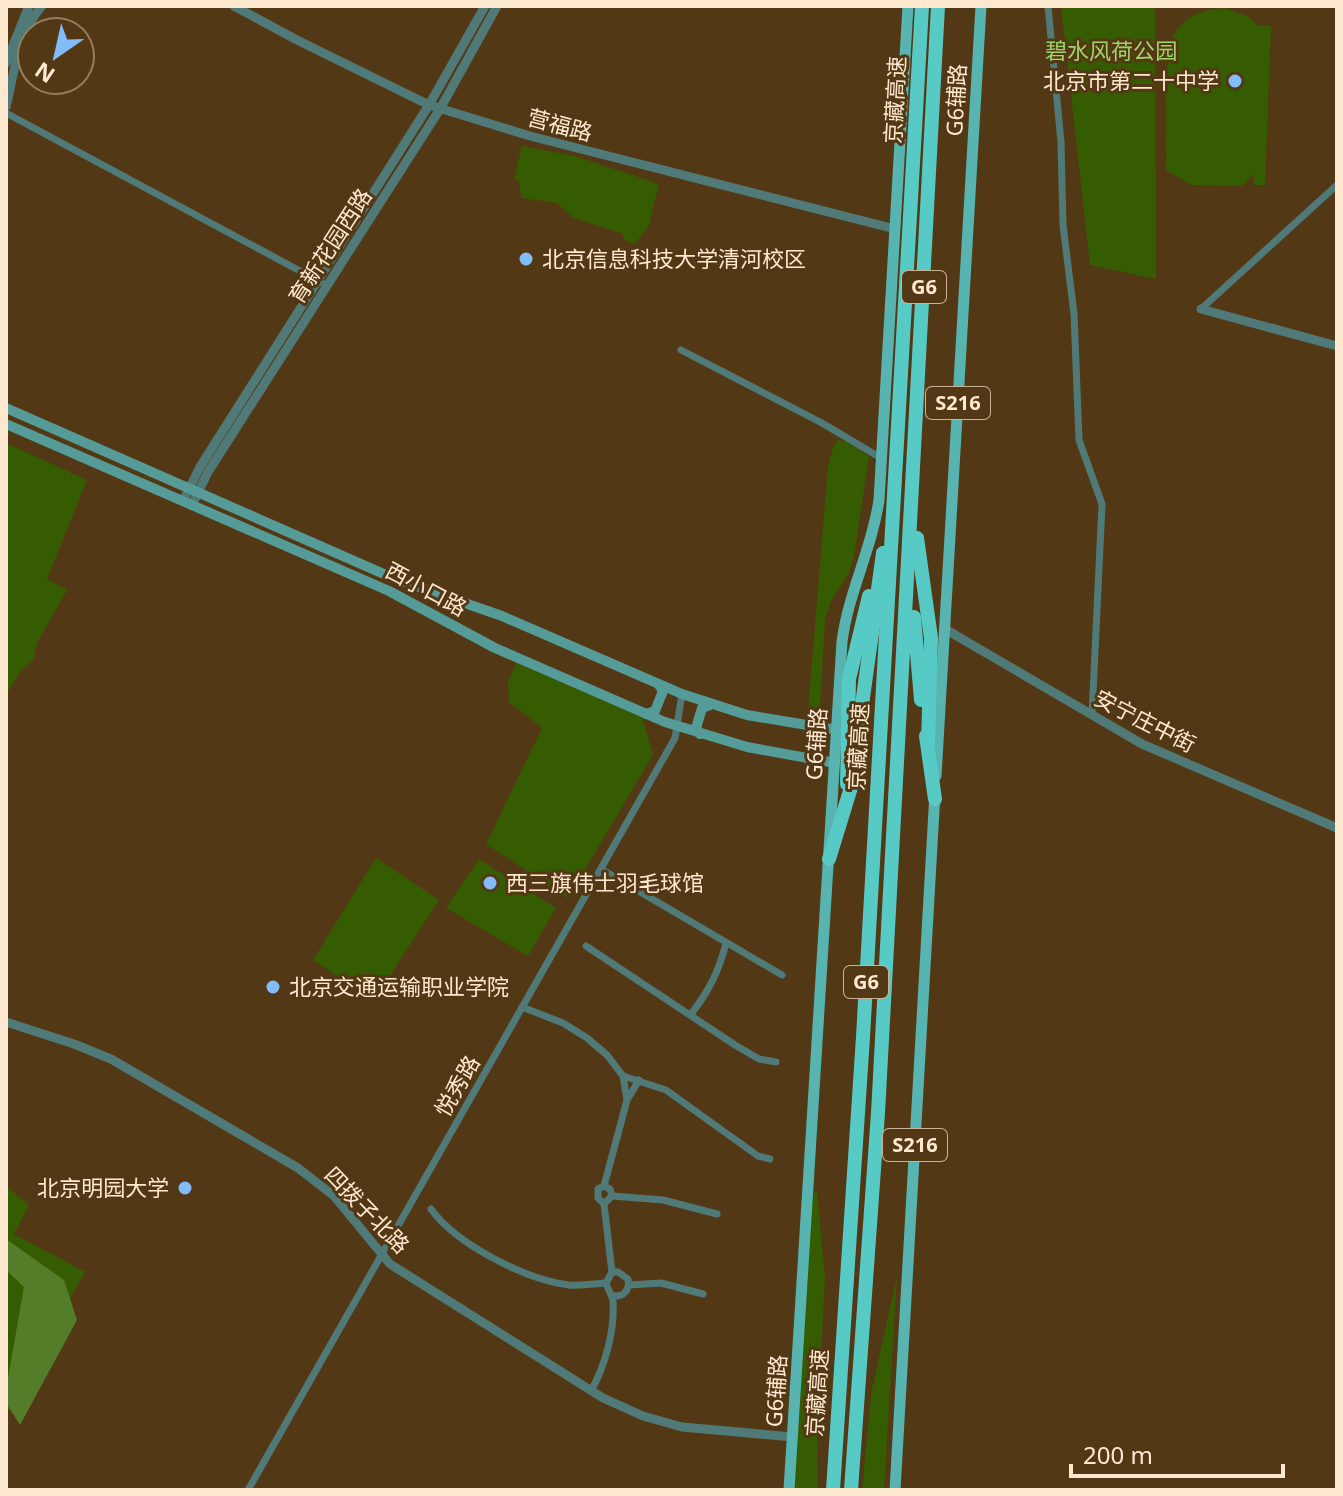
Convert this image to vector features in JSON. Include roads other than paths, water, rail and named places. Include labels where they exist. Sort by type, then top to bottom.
[{"type":"highway","name":"京藏高速","points":[[833,1490],[922,6]]},
{"type":"highway","name":"京藏高速","points":[[851,1490],[878,1113],[938,6]]},
{"type":"highway","points":[[829,859],[857,768],[861,712],[896,474]]},
{"type":"highway","points":[[912,507],[931,638],[928,744]]},
{"type":"highway","points":[[909,567],[935,799]]},
{"type":"main road","name":"G6辅路","points":[[789,1490],[844,628],[876,517],[908,6]]},
{"type":"main road","name":"G6辅路","points":[[895,1490],[981,6]]},
{"type":"main road","name":"西小口路","points":[[6,408],[408,584],[491,611],[710,705],[747,715],[837,730]]},
{"type":"main road","name":"西小口路","points":[[6,424],[404,597],[495,648],[646,714],[678,727],[747,747],[835,763]]},
{"type":"main road","points":[[646,714],[654,712],[663,692],[659,685]]},
{"type":"main road","points":[[700,734],[696,728],[702,708],[710,705]]},
{"type":"main road","points":[[808,758],[815,753],[817,732],[811,726]]},
{"type":"street","points":[[6,63],[29,6]]},
{"type":"street","points":[[42,6],[30,23],[6,110],[322,282]]},
{"type":"street","name":"营福路","points":[[234,6],[434,107],[544,140],[895,229]]},
{"type":"street","name":"育新花园西路","points":[[434,107],[485,6]]},
{"type":"street","name":"育新花园西路","points":[[187,503],[322,282],[497,6]]},
{"type":"street","points":[[1048,6],[1061,142],[1063,225],[1074,314],[1079,440],[1102,504],[1092,715]]},
{"type":"street","points":[[1201,309],[1337,185]]},
{"type":"street","points":[[1201,309],[1337,346]]},
{"type":"street","points":[[681,350],[822,423],[881,458]]},
{"type":"street","name":"安宁庄中街","points":[[945,629],[1142,744],[1337,828]]},
{"type":"street","name":"悦秀路","points":[[248,1490],[674,740],[682,694]]},
{"type":"street","points":[[601,869],[782,975]]},
{"type":"street","points":[[691,1014],[719,971],[726,943]]},
{"type":"street","points":[[586,946],[759,1059],[776,1062]]},
{"type":"street","points":[[522,1007],[563,1023],[607,1055],[623,1076],[627,1100]]},
{"type":"street","name":"四拨子北路","points":[[6,1022],[111,1059],[298,1168],[334,1196],[382,1256],[398,1270],[591,1391],[630,1411],[682,1427],[793,1437]]},
{"type":"street","points":[[623,1076],[666,1090],[758,1156],[770,1159]]},
{"type":"street","points":[[606,1283],[612,1272],[604,1204],[598,1198],[598,1189],[604,1186],[627,1100],[639,1080]]},
{"type":"street","points":[[604,1186],[610,1189],[612,1196]]},
{"type":"street","points":[[604,1204],[612,1196],[663,1200],[717,1214]]},
{"type":"street","points":[[431,1209],[440,1222],[478,1251],[510,1267],[568,1285],[606,1283]]},
{"type":"street","points":[[612,1272],[624,1275],[629,1285],[620,1297],[613,1296]]},
{"type":"street","points":[[591,1391],[605,1357],[613,1315],[613,1296],[606,1283]]},
{"type":"street","points":[[629,1285],[661,1283],[703,1294]]},
{"type":"place","name":"北京市第二十中学","points":[[1235,81]]},
{"type":"place","name":"北京信息科技大学清河校区","points":[[526,259]]},
{"type":"place","name":"西三旗伟士羽毛球馆","points":[[490,883]]},
{"type":"place","name":"北京交通运输职业学院","points":[[273,987]]},
{"type":"place","name":"北京明园大学","points":[[185,1188]]},
{"type":"park label","name":"碧水风荷公园","points":[[1111,51]]}]
